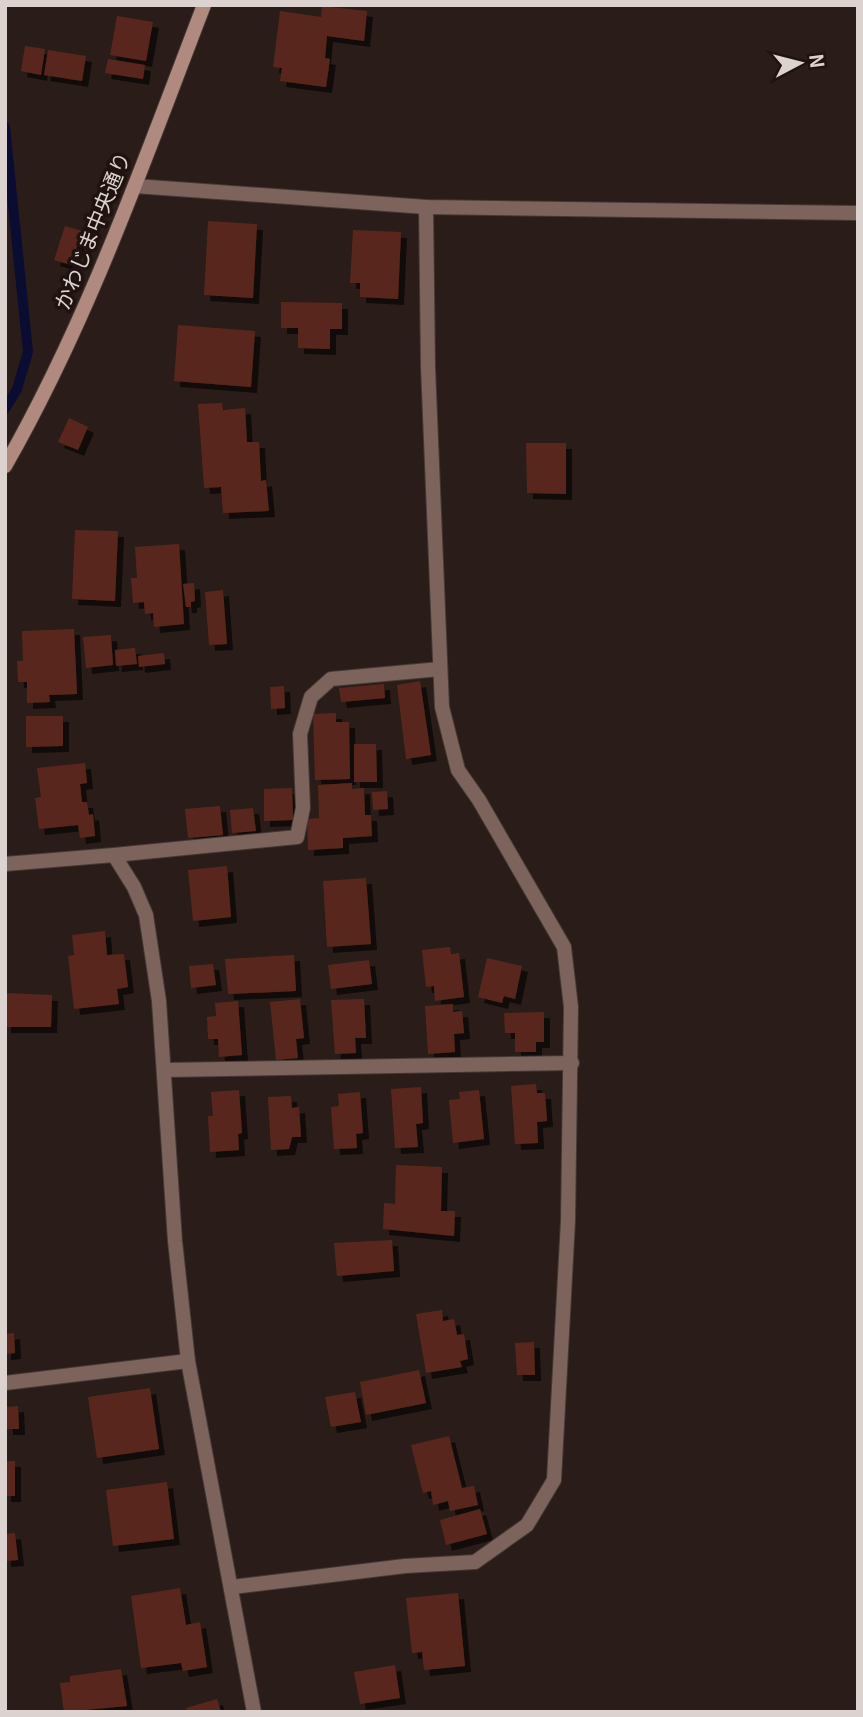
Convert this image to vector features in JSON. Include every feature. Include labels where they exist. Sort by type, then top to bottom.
[{"type":"street","name":"かわじま中央通り","points":[[5,466],[61,363],[135,186],[204,5]]},
{"type":"street","points":[[135,186],[426,207],[858,213]]},
{"type":"street","points":[[232,1587],[405,1566],[475,1562],[527,1525],[554,1480],[562,1378],[572,1063],[571,1007],[564,947],[479,800],[458,770],[442,707],[428,367],[426,207]]},
{"type":"street","points":[[5,864],[297,837],[303,808],[300,734],[311,697],[331,679],[440,669]]},
{"type":"street","points":[[114,855],[146,915],[159,1001],[175,1241],[188,1361],[254,1712]]},
{"type":"street","points":[[165,1070],[572,1063]]},
{"type":"street","points":[[5,1384],[188,1361]]},
{"type":"building","points":[[322,6],[367,11],[364,41],[327,36],[325,58],[330,59],[326,87],[280,81],[282,68],[273,67],[280,11],[321,17]]},
{"type":"building","points":[[117,16],[153,22],[146,61],[110,55]]},
{"type":"building","points":[[25,46],[45,49],[41,75],[21,71]]},
{"type":"building","points":[[48,50],[86,56],[82,81],[44,75]]},
{"type":"building","points":[[108,59],[145,65],[143,79],[105,73]]},
{"type":"building","points":[[208,221],[257,224],[253,298],[204,295]]},
{"type":"building","points":[[65,226],[82,231],[71,265],[54,260]]},
{"type":"building","points":[[353,230],[401,232],[398,299],[360,297],[360,283],[350,283]]},
{"type":"building","points":[[281,302],[342,303],[342,329],[330,329],[330,349],[298,348],[298,328],[281,328]]},
{"type":"building","points":[[178,325],[255,331],[251,387],[174,381]]},
{"type":"building","points":[[222,403],[223,410],[245,408],[247,442],[259,442],[261,481],[266,480],[269,511],[223,513],[221,487],[204,488],[198,404]]},
{"type":"building","points":[[69,418],[88,427],[78,450],[58,442]]},
{"type":"building","points":[[526,443],[566,443],[566,494],[527,493]]},
{"type":"building","points":[[75,530],[118,531],[115,601],[72,599]]},
{"type":"building","points":[[179,544],[184,624],[154,627],[153,613],[145,614],[144,602],[133,603],[131,578],[137,578],[135,547]]},
{"type":"building","points":[[194,583],[195,601],[191,602],[191,607],[186,607],[183,584]]},
{"type":"building","points":[[223,590],[227,644],[209,645],[205,592]]},
{"type":"building","points":[[74,629],[77,694],[49,695],[50,702],[27,703],[27,682],[18,682],[17,661],[23,661],[22,631]]},
{"type":"building","points":[[111,635],[113,665],[86,668],[83,637]]},
{"type":"building","points":[[135,648],[137,664],[116,666],[115,650]]},
{"type":"building","points":[[164,653],[165,664],[139,667],[138,656]]},
{"type":"building","points":[[420,681],[431,755],[406,759],[397,685]]},
{"type":"building","points":[[384,684],[385,698],[341,702],[339,688]]},
{"type":"building","points":[[284,686],[285,708],[271,709],[270,687]]},
{"type":"building","points":[[336,713],[336,722],[349,722],[350,779],[315,780],[313,714]]},
{"type":"building","points":[[26,716],[63,716],[63,746],[26,747]]},
{"type":"building","points":[[354,744],[376,744],[377,782],[354,782]]},
{"type":"building","points":[[85,763],[87,783],[80,784],[82,802],[87,802],[89,815],[93,814],[95,836],[80,838],[78,825],[39,829],[35,798],[41,797],[37,768]]},
{"type":"building","points":[[352,783],[352,789],[364,788],[365,815],[371,815],[372,836],[343,838],[343,848],[308,850],[307,819],[319,818],[318,785]]},
{"type":"building","points":[[292,788],[293,820],[264,821],[264,789]]},
{"type":"building","points":[[387,791],[388,809],[373,810],[372,792]]},
{"type":"building","points":[[220,806],[223,835],[188,838],[185,809]]},
{"type":"building","points":[[253,808],[256,831],[232,833],[230,810]]},
{"type":"building","points":[[227,866],[231,917],[193,921],[188,870]]},
{"type":"building","points":[[366,878],[371,944],[327,947],[323,881]]},
{"type":"building","points":[[105,931],[107,955],[124,954],[128,987],[117,989],[119,1004],[74,1009],[68,956],[74,955],[72,935]]},
{"type":"building","points":[[450,947],[451,954],[459,953],[464,997],[435,1001],[434,986],[426,987],[422,950]]},
{"type":"building","points":[[294,955],[296,991],[228,994],[225,959]]},
{"type":"building","points":[[487,958],[522,966],[515,999],[504,996],[502,1003],[478,997]]},
{"type":"building","points":[[369,960],[372,984],[331,989],[328,965]]},
{"type":"building","points":[[213,964],[216,985],[191,988],[189,966]]},
{"type":"building","points":[[5,993],[52,995],[51,1027],[5,1027]]},
{"type":"building","points":[[300,999],[304,1038],[296,1039],[298,1058],[276,1060],[270,1002]]},
{"type":"building","points":[[364,999],[366,1038],[355,1038],[356,1053],[335,1054],[331,1000]]},
{"type":"building","points":[[238,1001],[242,1055],[219,1057],[218,1039],[208,1039],[207,1017],[216,1016],[215,1003]]},
{"type":"building","points":[[453,1004],[453,1012],[462,1011],[464,1033],[454,1034],[455,1052],[428,1054],[425,1006]]},
{"type":"building","points":[[544,1012],[544,1042],[536,1042],[536,1052],[515,1052],[515,1033],[505,1033],[504,1013]]},
{"type":"building","points":[[536,1084],[537,1093],[545,1093],[547,1121],[537,1122],[538,1143],[515,1144],[511,1086]]},
{"type":"building","points":[[421,1087],[423,1123],[416,1124],[418,1147],[395,1148],[391,1089]]},
{"type":"building","points":[[239,1090],[242,1133],[238,1134],[239,1150],[210,1152],[208,1116],[213,1116],[211,1092]]},
{"type":"building","points":[[479,1090],[484,1139],[453,1143],[449,1100],[460,1099],[459,1092]]},
{"type":"building","points":[[360,1092],[363,1133],[356,1134],[357,1148],[334,1149],[331,1107],[339,1106],[338,1094]]},
{"type":"building","points":[[291,1096],[292,1108],[299,1107],[301,1137],[292,1137],[289,1149],[271,1150],[268,1097]]},
{"type":"building","points":[[396,1165],[442,1167],[441,1211],[455,1211],[454,1236],[383,1229],[384,1203],[395,1204]]},
{"type":"building","points":[[392,1240],[394,1271],[337,1276],[334,1243]]},
{"type":"building","points":[[442,1310],[443,1321],[454,1319],[457,1335],[464,1334],[468,1359],[460,1361],[462,1367],[426,1373],[416,1314]]},
{"type":"building","points":[[14,1333],[15,1353],[5,1354],[5,1334]]},
{"type":"building","points":[[534,1342],[535,1375],[517,1375],[515,1343]]},
{"type":"building","points":[[419,1370],[426,1403],[366,1415],[360,1382]]},
{"type":"building","points":[[150,1388],[159,1449],[97,1458],[88,1397]]},
{"type":"building","points":[[355,1392],[361,1422],[331,1427],[325,1397]]},
{"type":"building","points":[[18,1406],[19,1429],[7,1429],[6,1407]]},
{"type":"building","points":[[449,1436],[462,1488],[474,1486],[478,1505],[450,1511],[448,1501],[433,1505],[431,1491],[423,1493],[411,1445]]},
{"type":"building","points":[[5,1461],[15,1461],[15,1496],[5,1496]]},
{"type":"building","points":[[167,1482],[174,1539],[113,1546],[106,1490]]},
{"type":"building","points":[[480,1509],[487,1534],[446,1545],[440,1520]]},
{"type":"building","points":[[15,1533],[18,1560],[5,1561],[5,1534]]},
{"type":"building","points":[[180,1588],[186,1625],[200,1622],[207,1667],[183,1671],[181,1663],[141,1668],[131,1596]]},
{"type":"building","points":[[458,1593],[465,1666],[424,1670],[422,1652],[412,1653],[406,1598]]},
{"type":"building","points":[[395,1665],[400,1698],[360,1704],[354,1672]]},
{"type":"building","points":[[121,1669],[127,1706],[64,1712],[60,1683],[70,1682],[70,1676]]},
{"type":"building","points":[[217,1699],[221,1712],[187,1712],[186,1708]]},
{"type":"waterway","points":[[5,127],[28,352],[17,389],[5,409]]}]
